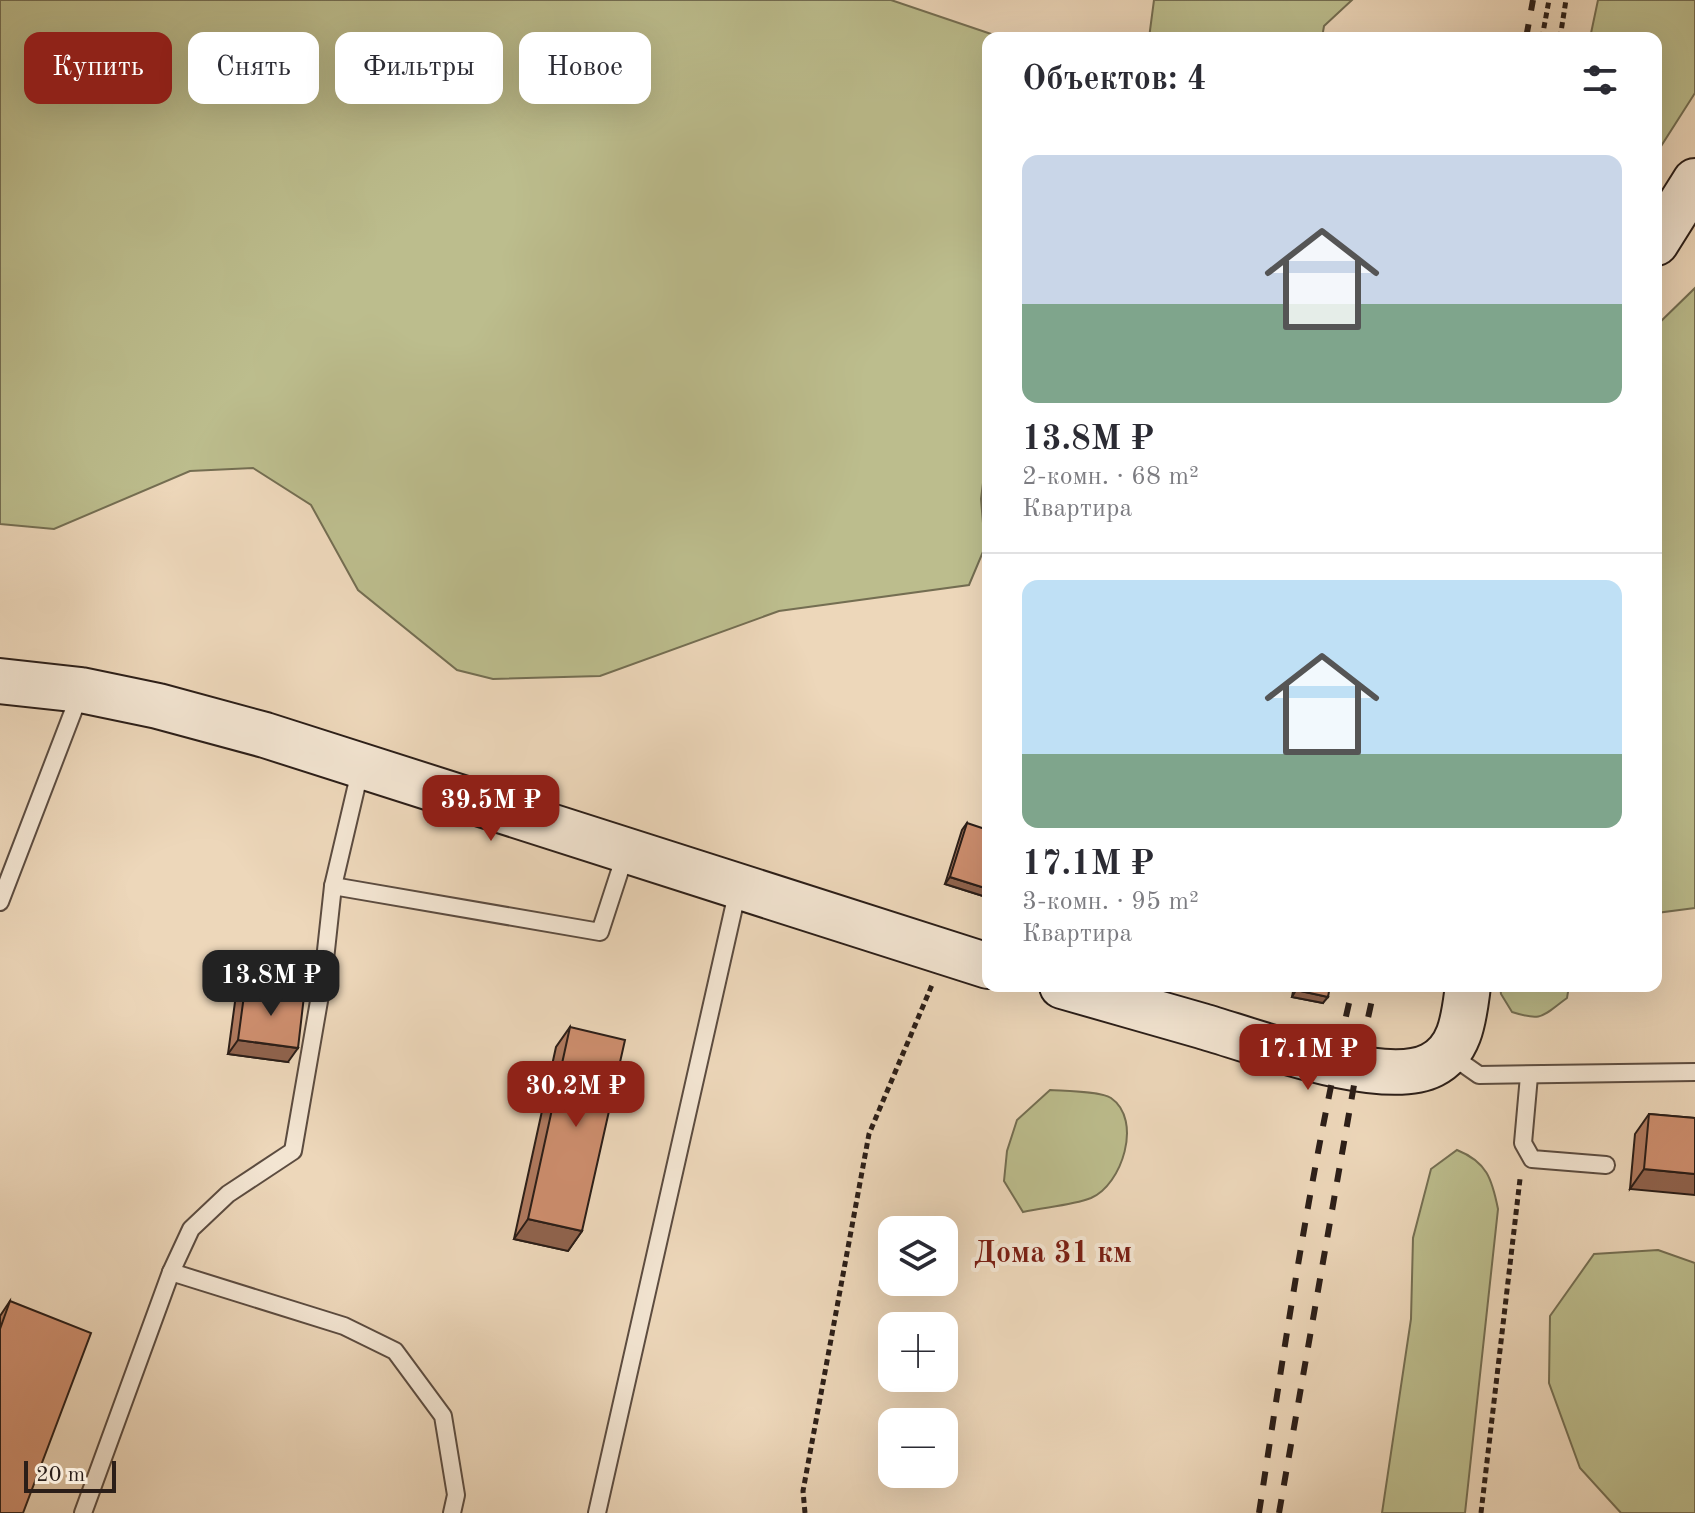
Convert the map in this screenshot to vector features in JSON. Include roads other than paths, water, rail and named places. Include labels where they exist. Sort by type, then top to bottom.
[{"type":"main road","points":[[1662,233],[1695,181]]},
{"type":"main road","points":[[0,681],[81,690],[173,710],[362,764],[626,852],[982,964]]},
{"type":"main road","points":[[1083,992],[1308,1057],[1391,1072],[1415,1071],[1434,1064],[1448,1053],[1459,1036],[1467,992]]},
{"type":"lane","points":[[0,902],[81,690]]},
{"type":"lane","points":[[83,1513],[171,1272],[191,1229],[228,1194],[293,1151],[323,978],[333,886],[362,764]]},
{"type":"lane","points":[[333,886],[600,932],[626,852]]},
{"type":"lane","points":[[597,1513],[739,887]]},
{"type":"lane","points":[[1448,1053],[1479,1075],[1695,1072]]},
{"type":"lane","points":[[1529,1076],[1523,1143],[1532,1159],[1606,1165]]},
{"type":"lane","points":[[171,1272],[344,1326],[395,1351],[443,1416],[456,1495],[452,1513]]},
{"type":"railway","points":[[1527,32],[1533,0]]},
{"type":"railway","points":[[1259,1513],[1312,1183],[1352,992]]},
{"type":"railway","points":[[1279,1513],[1357,1068],[1374,992]]},
{"type":"district","name":"Дома 31 км","points":[[1053,1252]]}]
